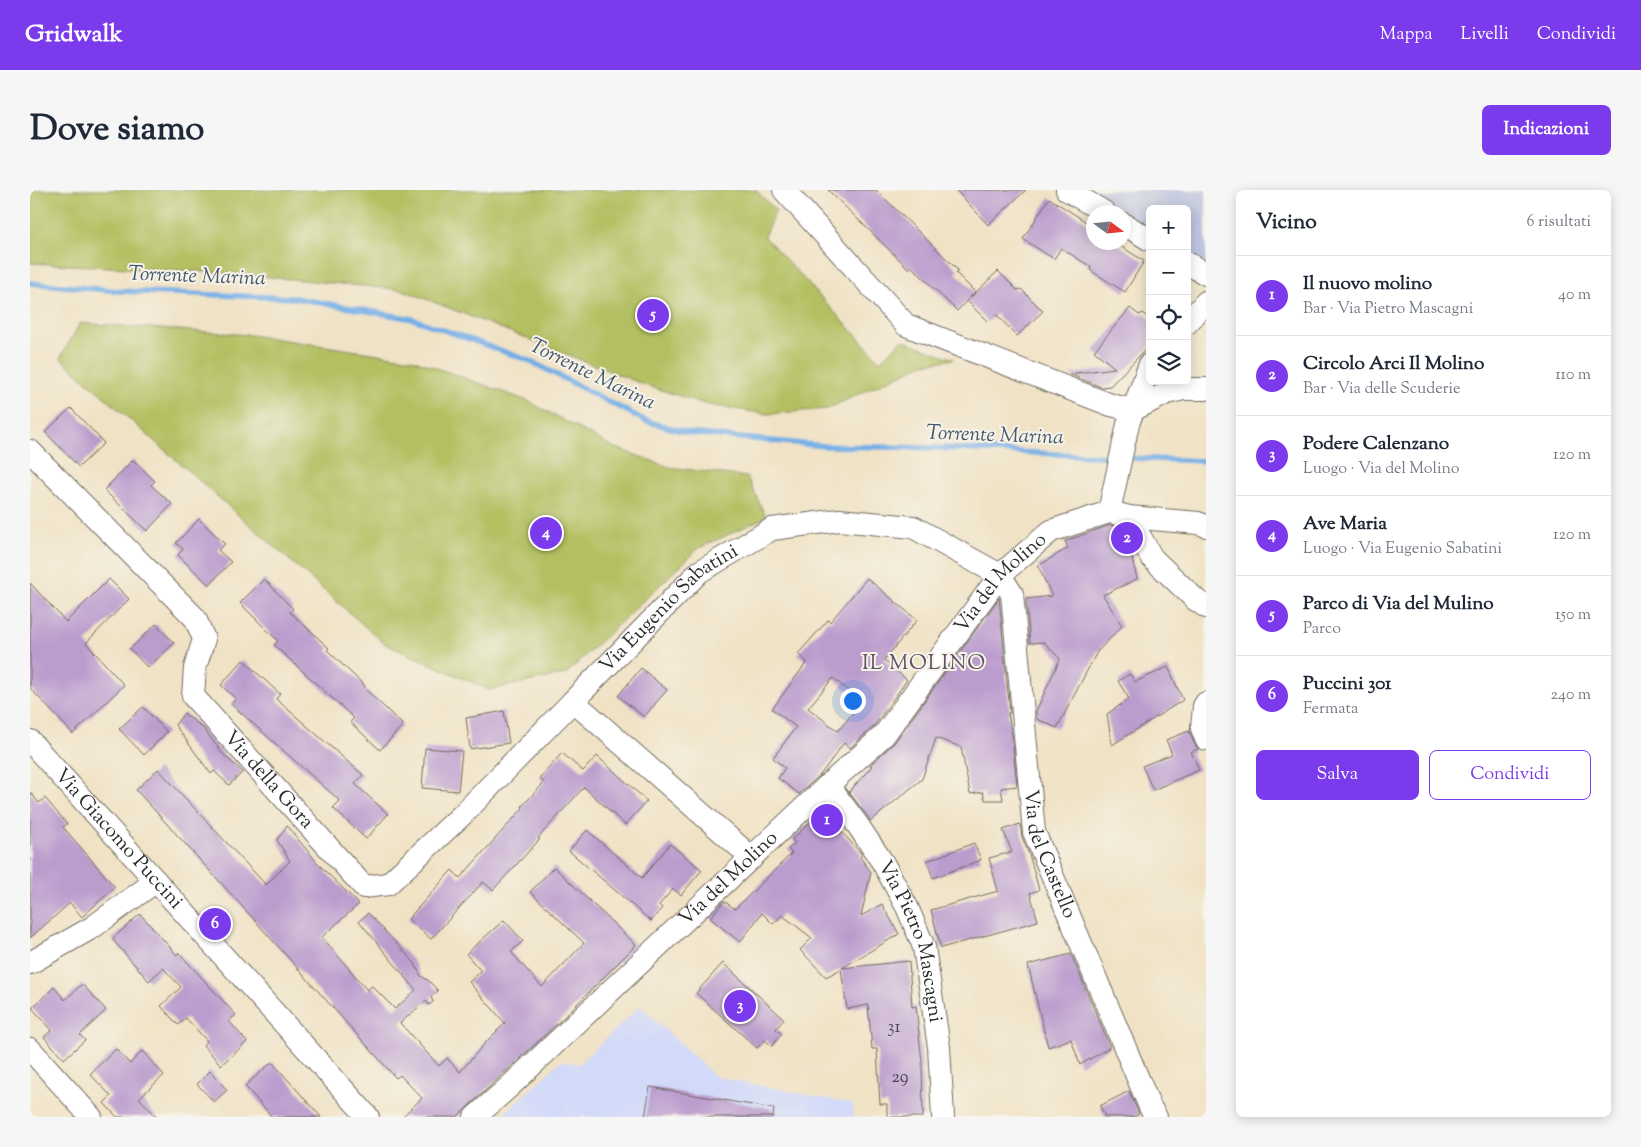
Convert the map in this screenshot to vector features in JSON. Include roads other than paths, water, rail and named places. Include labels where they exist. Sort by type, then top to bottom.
[{"type":"street","points":[[784,190],[906,325],[1110,404],[1131,417]]},
{"type":"street","points":[[1067,190],[1092,205]]},
{"type":"street","points":[[1131,228],[1146,238]]},
{"type":"street","points":[[1191,265],[1206,274]]},
{"type":"street","points":[[1191,319],[1206,302]]},
{"type":"street","points":[[1146,375],[1131,417],[1117,508],[1152,558],[1196,600],[1206,607]]},
{"type":"street","points":[[1131,417],[1167,392],[1183,389],[1206,389]]},
{"type":"street","name":"Via della Gora","points":[[30,451],[194,618],[204,639],[195,668],[193,696],[364,887],[388,884],[462,815],[573,701]]},
{"type":"street","points":[[1117,508],[1206,526]]},
{"type":"street","name":"Via del Molino","points":[[475,1117],[606,996],[828,785],[884,735],[1000,576],[1052,531],[1117,508]]},
{"type":"street","name":"Via Eugenio Sabatini","points":[[573,701],[699,572],[772,529],[839,520],[913,527],[1000,576]]},
{"type":"street","name":"Via del Castello","points":[[1000,576],[1012,594],[1034,832],[1150,1107],[1156,1117]]},
{"type":"street","points":[[573,701],[752,858]]},
{"type":"street","points":[[1206,703],[1204,706],[1202,728],[1206,739]]},
{"type":"street","name":"Via Giacomo Puccini","points":[[30,741],[368,1117]]},
{"type":"street","name":"Via Pietro Mascagni","points":[[828,785],[858,824],[883,863],[907,907],[924,947],[939,1047],[943,1117]]},
{"type":"street","points":[[30,963],[93,927],[156,880]]},
{"type":"street","points":[[30,1049],[91,1117]]},
{"type":"waterway","name":"Torrente Marina","points":[[30,283],[119,291],[295,298],[413,319],[530,361],[646,421],[689,433],[825,446],[938,448],[1116,457]]},
{"type":"waterway","name":"Torrente Marina","points":[[1126,458],[1206,461]]},
{"type":"place","name":"Parco di Via del Mulino","points":[[653,315]]},
{"type":"place","name":"Ave Maria","points":[[546,533]]},
{"type":"place","name":"Circolo Arci Il Molino","points":[[1127,538]]},
{"type":"place","name":"Il nuovo molino","points":[[827,820]]},
{"type":"place","name":"Puccini 301","points":[[215,924]]},
{"type":"place","name":"Podere Calenzano","points":[[740,1006]]},
{"type":"district","name":"IL MOLINO","points":[[924,664]]}]
